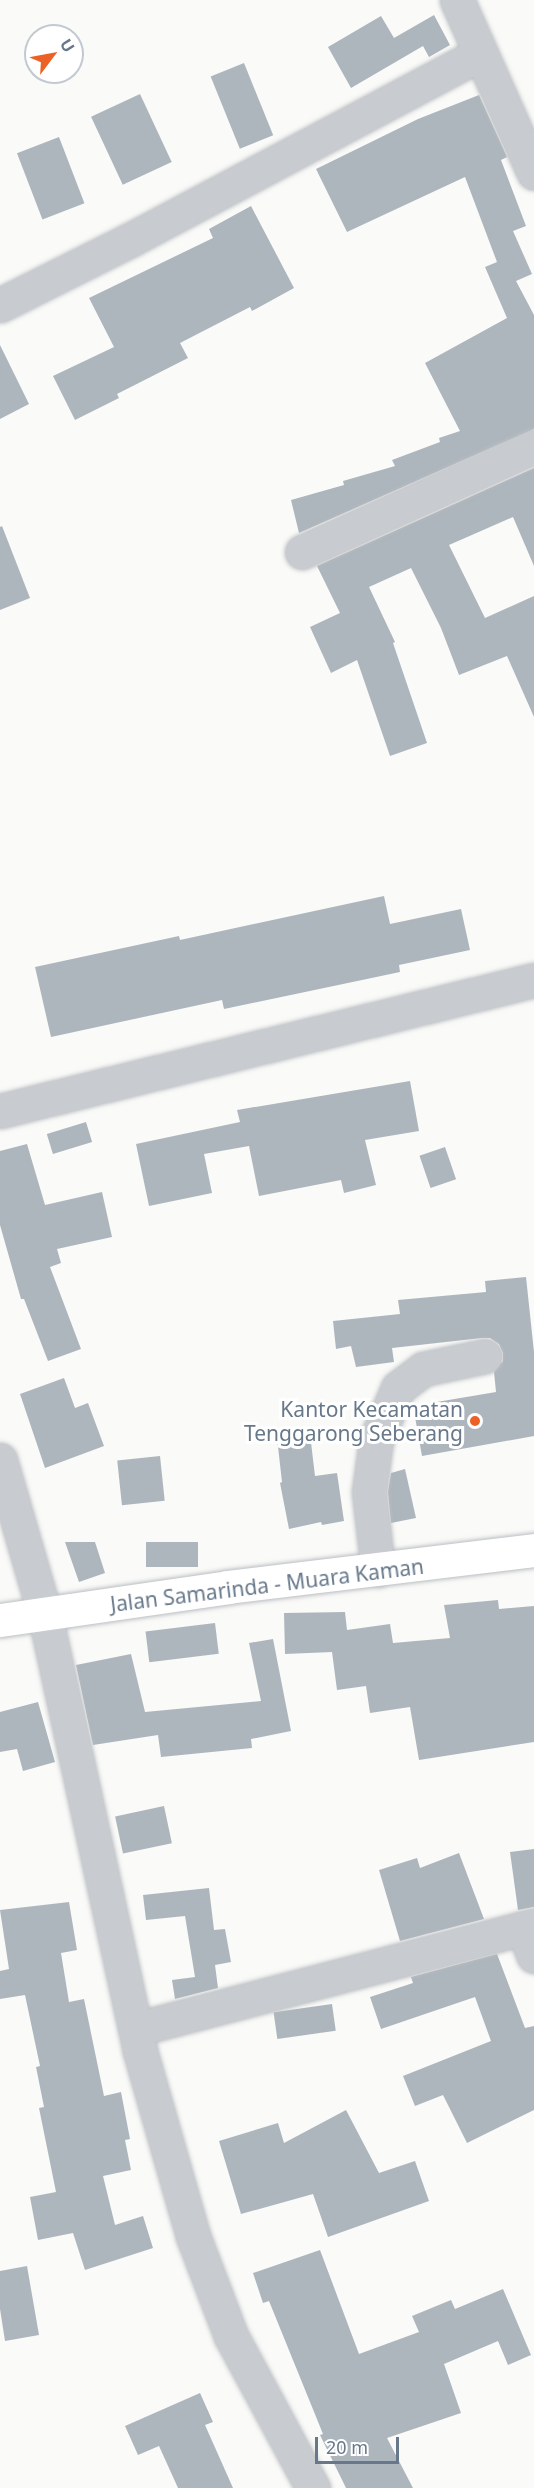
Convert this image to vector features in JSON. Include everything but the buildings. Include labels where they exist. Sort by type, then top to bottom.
[{"type":"main road","name":"Jalan Samarinda - Muara Kaman","points":[[0,1620],[228,1587],[534,1550]]},
{"type":"street","points":[[457,0],[534,173]]},
{"type":"street","points":[[0,305],[130,240],[480,54]]},
{"type":"street","points":[[302,552],[534,447]]},
{"type":"street","points":[[0,1111],[534,980]]},
{"type":"street","points":[[378,1570],[369,1492],[376,1440],[398,1388],[423,1369],[485,1356]]},
{"type":"street","points":[[0,1460],[45,1615],[136,2029],[193,2236],[231,2336],[300,2484]]},
{"type":"street","points":[[136,2029],[530,1937]]},
{"type":"place","name":"Kantor Kecamatan Tenggarong Seberang","points":[[475,1421]]}]
